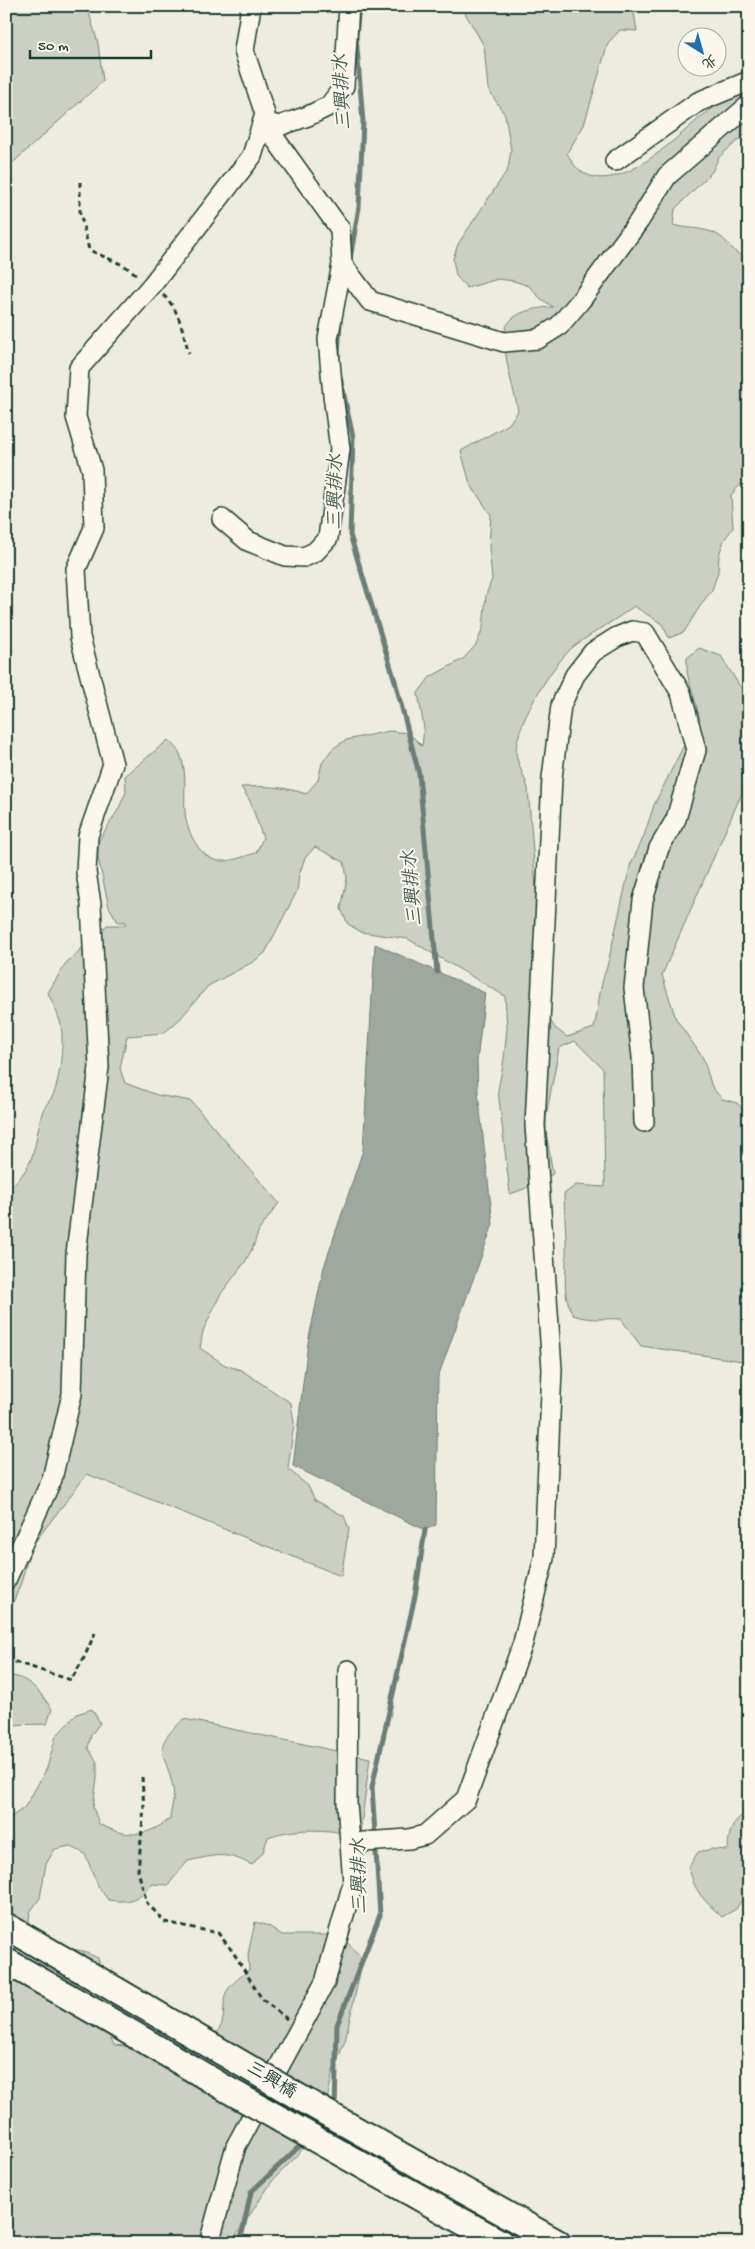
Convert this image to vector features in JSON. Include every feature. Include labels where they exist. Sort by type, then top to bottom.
[{"type":"main road","name":"三興橋","points":[[6,1926],[308,2104],[558,2243]]},
{"type":"main road","name":"三興橋","points":[[6,1961],[230,2091],[501,2243]]},
{"type":"lane","points":[[6,1580],[52,1479],[72,1394],[76,1254],[99,1067],[91,904],[87,863],[88,836],[113,764],[80,637],[76,569],[94,528],[92,470],[76,418],[79,368],[152,285],[252,156],[265,114],[244,50],[251,6]]},
{"type":"lane","points":[[263,122],[279,126],[308,116],[329,106],[344,86],[349,6]]},
{"type":"lane","points":[[615,161],[698,102],[749,81]]},
{"type":"lane","points":[[342,264],[370,301],[504,342],[538,339],[559,326],[581,300],[639,221],[666,176],[749,105]]},
{"type":"lane","points":[[222,519],[248,540],[285,556],[304,557],[314,552],[328,538],[340,449],[328,339],[342,264],[340,230],[263,122]]},
{"type":"lane","points":[[351,1851],[363,1842],[409,1839],[425,1835],[466,1799],[523,1644],[544,1558],[552,1369],[536,1125],[552,778],[561,705],[575,675],[593,652],[617,637],[632,631],[645,633],[681,694],[696,750],[676,819],[659,848],[642,900],[634,988],[642,1057],[644,1122]]},
{"type":"lane","points":[[209,2243],[236,2146],[325,1982],[351,1892],[353,1883],[347,1803],[348,1670]]},
{"type":"path","points":[[80,182],[80,212],[89,250],[123,265],[152,285],[171,304],[179,318],[189,353]]},
{"type":"path","points":[[6,1659],[71,1680],[83,1660],[95,1633]]},
{"type":"path","points":[[142,1776],[144,1808],[138,1870],[147,1903],[166,1922],[218,1933],[234,1952],[262,1999],[299,2030]]},
{"type":"shaded area","points":[[6,6],[87,6],[98,43],[103,81],[6,169]]},
{"type":"shaded area","points":[[461,6],[633,6],[637,31],[620,30],[608,43],[584,125],[567,153],[575,166],[589,176],[605,178],[622,174],[639,166],[656,155],[708,111],[749,88],[749,131],[719,157],[712,172],[675,209],[673,225],[706,230],[716,234],[725,240],[738,254],[749,260],[749,482],[742,483],[731,495],[733,528],[724,540],[719,555],[718,572],[712,590],[684,632],[669,638],[662,624],[634,606],[577,644],[557,664],[546,680],[527,715],[516,747],[517,759],[528,788],[546,1013],[555,1028],[567,1037],[594,1028],[602,982],[630,866],[644,836],[654,805],[683,747],[700,719],[687,673],[687,658],[699,648],[721,656],[749,701],[749,777],[662,975],[676,1019],[703,1058],[712,1087],[722,1099],[737,1103],[749,1115],[749,1362],[641,1346],[621,1319],[591,1319],[573,1315],[567,1300],[565,1286],[564,1194],[576,1185],[605,1187],[603,1069],[575,1041],[559,1048],[546,1117],[546,1132],[553,1174],[510,1194],[498,1090],[507,1028],[505,996],[408,939],[361,932],[348,924],[341,909],[347,878],[344,862],[315,847],[305,858],[299,875],[297,891],[265,953],[253,962],[208,986],[180,1019],[164,1033],[127,1036],[120,1069],[125,1083],[157,1095],[191,1101],[279,1203],[259,1230],[245,1262],[220,1295],[203,1331],[200,1348],[225,1365],[241,1370],[291,1403],[294,1423],[288,1469],[308,1486],[315,1500],[344,1516],[349,1529],[341,1576],[87,1474],[31,1547],[21,1583],[6,1620],[6,1190],[16,1181],[29,1164],[42,1113],[54,1093],[58,1078],[62,1047],[61,1028],[59,1018],[48,993],[65,964],[107,925],[125,925],[126,922],[118,922],[109,907],[98,858],[98,842],[118,810],[126,792],[125,776],[168,740],[179,752],[183,762],[186,820],[190,834],[198,847],[208,857],[222,861],[256,853],[263,838],[250,801],[241,787],[274,787],[306,794],[318,780],[322,763],[332,749],[346,740],[389,731],[409,733],[422,746],[424,728],[418,693],[430,677],[463,659],[476,645],[483,628],[486,595],[492,579],[489,547],[491,515],[470,484],[461,451],[509,424],[518,411],[504,343],[507,325],[522,313],[534,309],[553,307],[540,298],[529,286],[514,281],[498,279],[467,288],[456,276],[453,259],[458,244],[508,169],[511,150],[505,115],[488,89],[484,46]]},
{"type":"shaded area","points":[[375,944],[485,993],[477,1061],[478,1093],[493,1224],[438,1377],[436,1525],[425,1530],[293,1466],[308,1342],[324,1267],[363,1150]]},
{"type":"shaded area","points":[[6,1675],[28,1682],[43,1696],[52,1709],[47,1724],[6,1725]]},
{"type":"shaded area","points":[[92,1709],[100,1723],[91,1735],[88,1748],[97,1762],[93,1807],[99,1824],[127,1834],[143,1833],[152,1830],[170,1819],[173,1792],[170,1775],[162,1751],[166,1738],[184,1719],[370,1758],[360,1834],[346,1836],[335,1832],[314,1830],[290,1831],[275,1835],[268,1837],[263,1852],[252,1865],[235,1858],[220,1855],[188,1861],[168,1885],[153,1884],[138,1897],[122,1901],[108,1900],[98,1886],[85,1854],[70,1846],[55,1849],[46,1864],[40,1898],[30,1912],[28,1928],[68,1948],[82,1951],[98,1958],[102,1975],[92,1989],[87,2006],[107,2030],[114,2045],[172,2047],[202,2041],[213,2035],[221,2026],[225,1995],[235,1981],[249,1970],[248,1954],[255,1922],[269,1926],[282,1935],[328,1935],[343,1938],[363,1959],[345,2041],[333,2071],[325,2111],[319,2125],[298,2155],[273,2180],[231,2243],[6,2243],[6,1817],[11,1817],[24,1808],[47,1768],[56,1736],[77,1714]]},
{"type":"shaded area","points":[[749,1812],[749,1889],[736,1909],[722,1917],[710,1906],[697,1889],[689,1867],[698,1852],[712,1849],[728,1850],[732,1828],[739,1818]]},
{"type":"waterway","name":"三興排水","points":[[350,259],[359,207],[363,122],[356,36],[359,6]]},
{"type":"waterway","name":"三興排水","points":[[338,356],[340,322]]},
{"type":"waterway","name":"三興排水","points":[[340,377],[353,437],[350,535],[395,681],[419,774],[437,972]]},
{"type":"waterway","name":"三興排水","points":[[335,2110],[337,2025],[380,1915],[372,1787],[415,1596],[425,1530]]},
{"type":"waterway","name":"三興排水","points":[[240,2243],[251,2192],[305,2141]]}]
